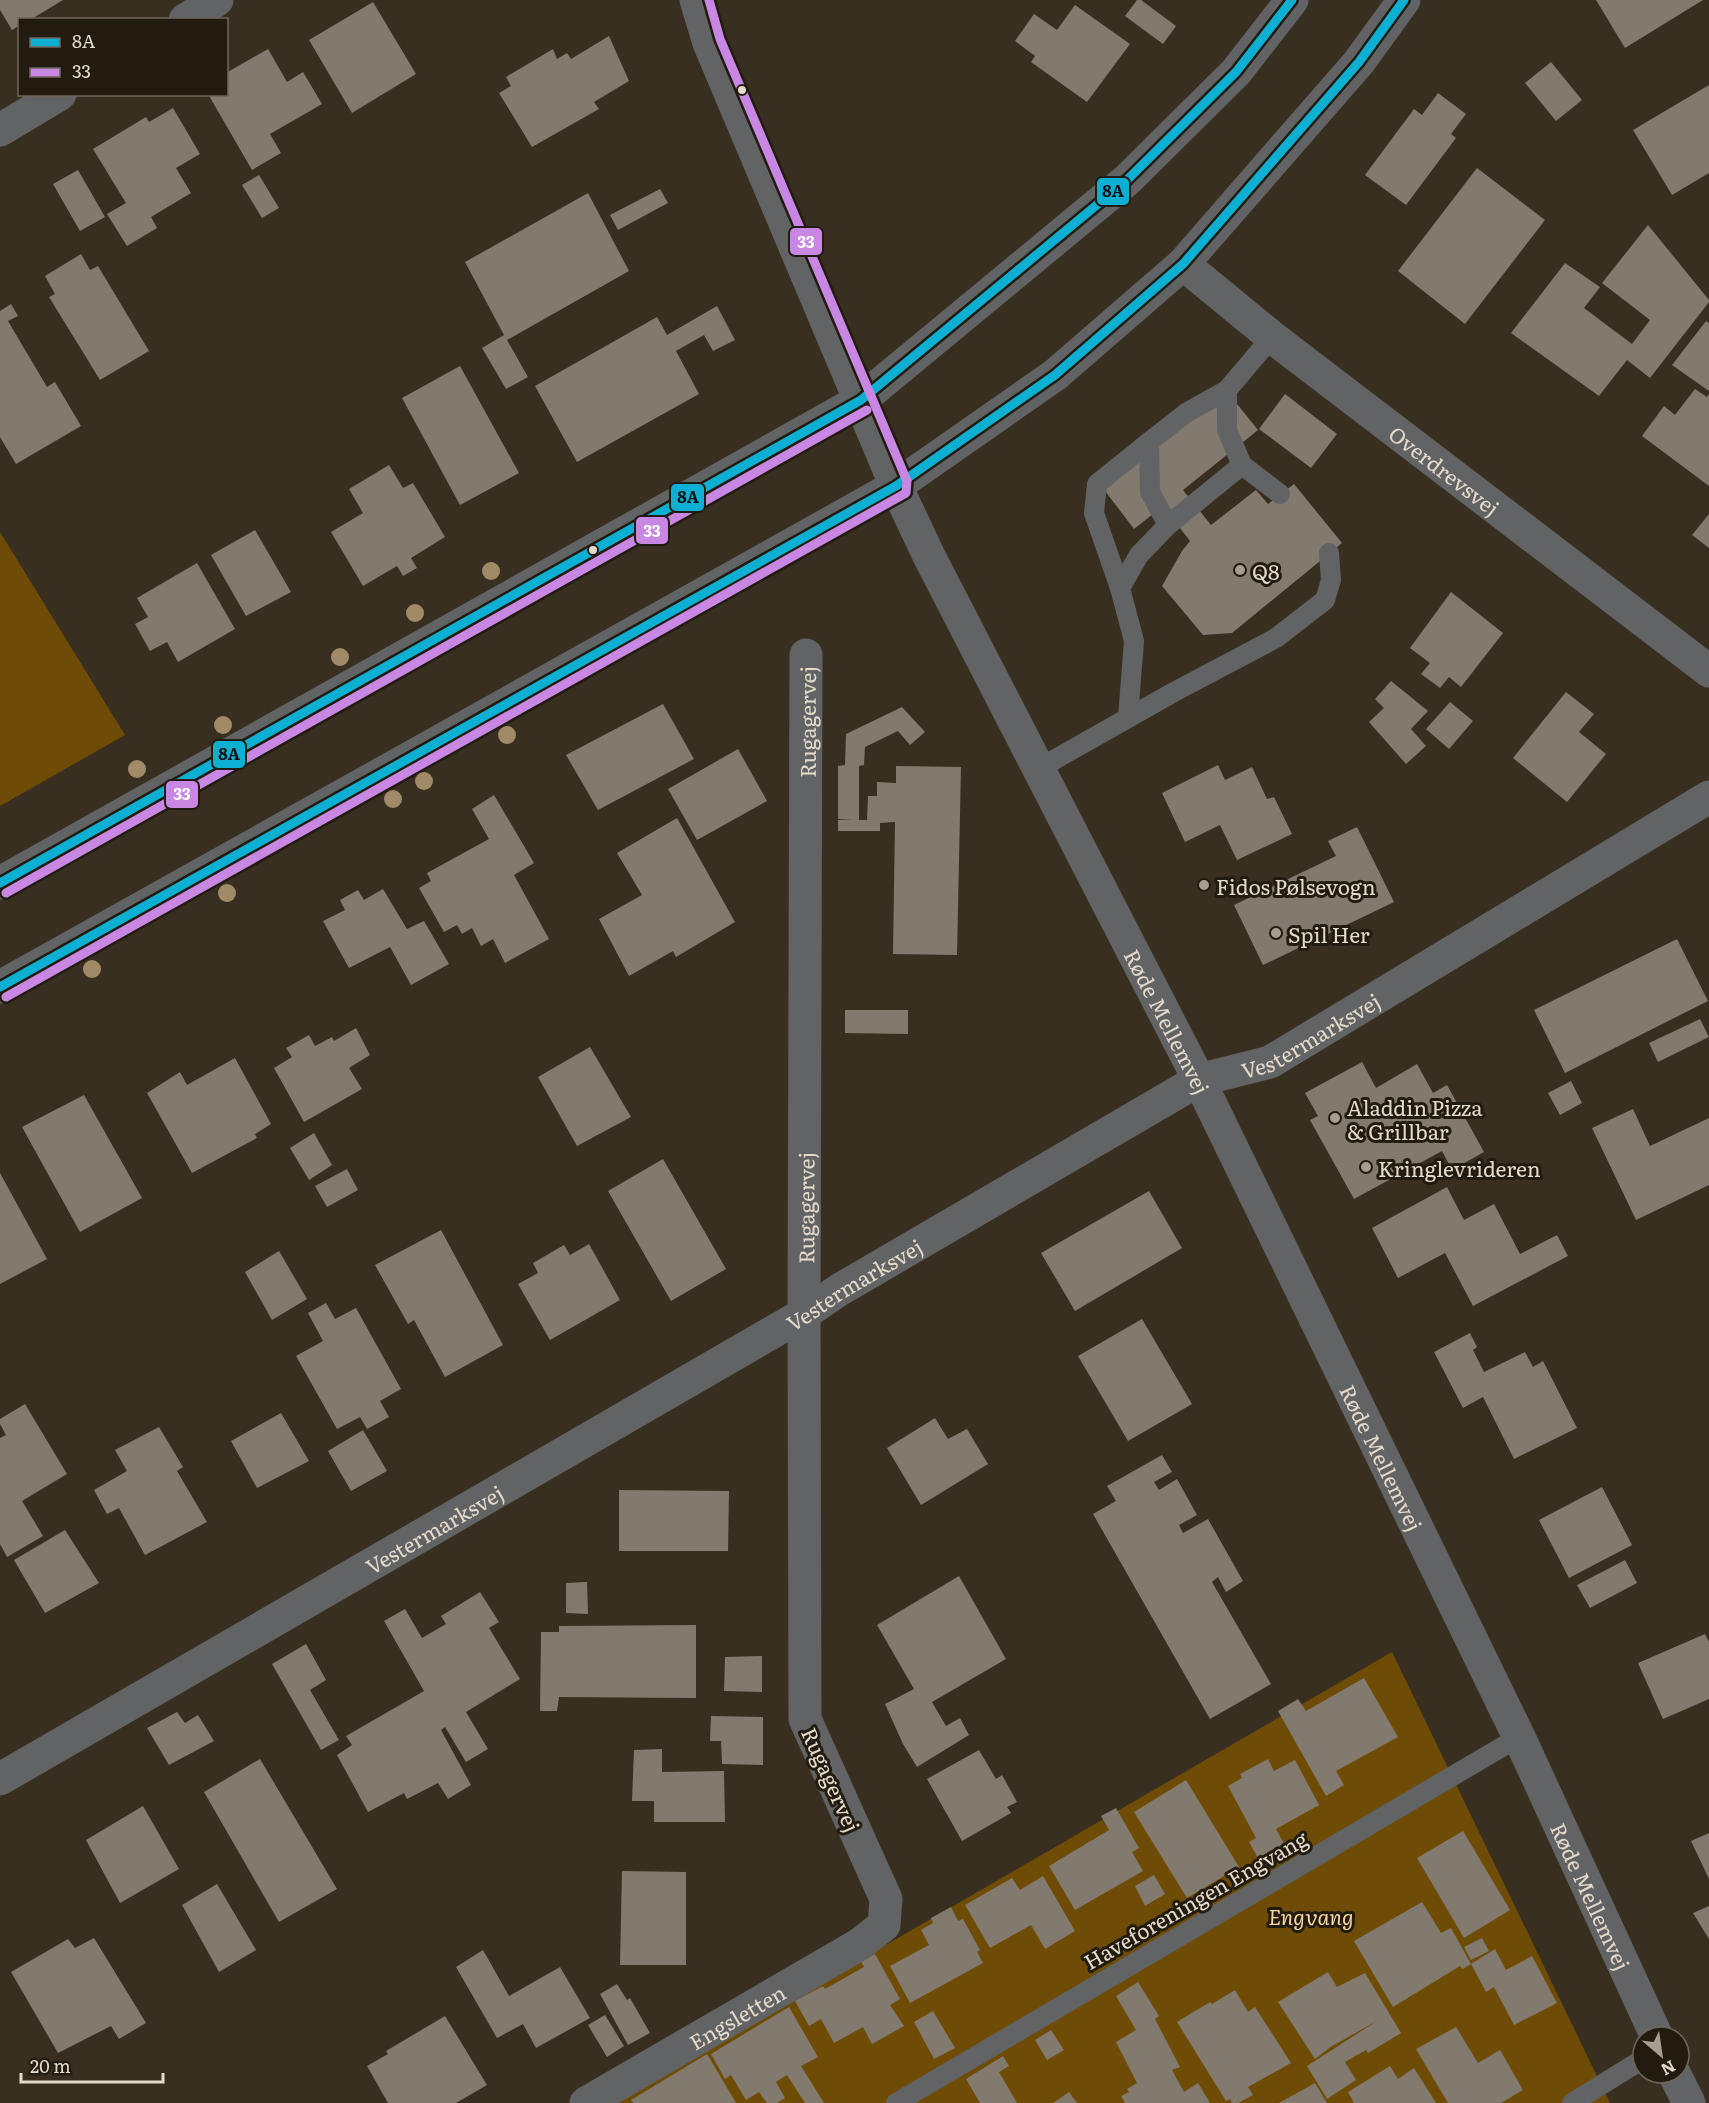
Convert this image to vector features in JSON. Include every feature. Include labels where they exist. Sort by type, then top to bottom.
[{"type":"street","points":[[187,18],[217,0]]},
{"type":"street","name":"Røde Mellemvej","points":[[696,0],[709,43],[896,486],[928,556],[1200,1080],[1519,1737],[1651,2025]]},
{"type":"street","points":[[0,883],[861,400],[1127,180],[1236,72],[1292,0]]},
{"type":"street","points":[[0,987],[896,486],[1055,375],[1183,264],[1359,62],[1404,0]]},
{"type":"street","points":[[0,130],[57,96]]},
{"type":"street","name":"Overdrevsvej","points":[[1183,264],[1272,337],[1709,671]]},
{"type":"street","name":"Rugagervej","points":[[806,654],[805,1719],[886,1899],[884,1925]]},
{"type":"street","name":"Vestermarksvej","points":[[0,1779],[804,1314],[839,1290],[1200,1080],[1270,1062],[1709,797]]},
{"type":"street","name":"Engsletten","points":[[586,2103],[860,1944],[884,1925]]},
{"type":"street","points":[[1680,2085],[1689,2103]]},
{"type":"lane","points":[[1128,717],[1134,641],[1120,588],[1094,513],[1097,484],[1186,413],[1227,390],[1272,337]]},
{"type":"lane","points":[[1227,390],[1227,430],[1242,465],[1280,494]]},
{"type":"lane","points":[[1149,442],[1150,492],[1168,525]]},
{"type":"lane","points":[[1120,588],[1138,555],[1168,525],[1242,465]]},
{"type":"lane","points":[[1038,769],[1128,717],[1276,638],[1325,600],[1331,580],[1329,553]]},
{"type":"lane","name":"Haveforeningen Engvang","points":[[896,2103],[1519,1737]]},
{"type":"lane","points":[[1572,2103],[1631,2066]]},
{"type":"green space","points":[[0,532],[125,735],[0,806]]},
{"type":"green space","name":"Engvang","points":[[1392,1652],[1610,2103],[613,2103]]},
{"type":"building","points":[[0,0],[63,0],[33,18],[18,18],[18,26],[12,30],[0,10]]},
{"type":"building","points":[[1137,0],[1141,0],[1176,26],[1163,44],[1125,16]]},
{"type":"building","points":[[1596,0],[1703,0],[1625,48]]},
{"type":"building","points":[[373,2],[416,74],[352,113],[309,40]]},
{"type":"building","points":[[1075,5],[1130,44],[1087,102],[1031,62],[1035,56],[1015,41],[1034,14],[1057,30]]},
{"type":"building","points":[[609,36],[629,81],[594,102],[599,109],[532,147],[499,93],[511,86],[506,77],[553,49],[557,59],[567,53],[571,59]]},
{"type":"building","points":[[268,49],[287,82],[303,72],[322,104],[270,134],[281,153],[252,170],[209,96],[228,96],[228,72]]},
{"type":"building","points":[[1551,62],[1582,100],[1556,121],[1525,83]]},
{"type":"building","points":[[1709,85],[1709,173],[1672,195],[1633,130]]},
{"type":"building","points":[[1438,93],[1466,114],[1451,134],[1456,138],[1406,205],[1365,175],[1414,109],[1422,115]]},
{"type":"building","points":[[173,108],[200,154],[176,168],[191,193],[151,217],[157,228],[127,246],[107,214],[126,203],[93,149],[146,117],[149,122]]},
{"type":"building","points":[[1477,168],[1545,220],[1465,324],[1398,271]]},
{"type":"building","points":[[78,170],[105,217],[80,231],[53,184]]},
{"type":"building","points":[[259,175],[279,208],[262,218],[242,185]]},
{"type":"building","points":[[660,189],[668,203],[618,230],[610,215]]},
{"type":"building","points":[[588,193],[629,271],[507,340],[528,377],[506,389],[482,348],[504,335],[465,262]]},
{"type":"building","points":[[1648,225],[1709,302],[1650,378],[1627,360],[1599,396],[1511,333],[1565,263],[1600,287],[1584,308],[1632,344],[1650,320],[1602,283]]},
{"type":"building","points":[[81,254],[90,270],[98,266],[149,351],[100,380],[49,297],[55,294],[45,276]]},
{"type":"building","points":[[11,304],[18,316],[8,321],[47,387],[55,382],[81,426],[16,464],[0,437],[0,311]]},
{"type":"building","points":[[717,306],[735,340],[713,351],[704,335],[676,351],[699,394],[577,462],[535,386],[657,317],[667,335]]},
{"type":"building","points":[[1706,321],[1709,323],[1709,391],[1672,365]]},
{"type":"building","points":[[460,366],[519,473],[460,505],[402,398]]},
{"type":"building","name":"Q8","points":[[1225,389],[1258,430],[1183,490],[1211,525],[1256,490],[1268,504],[1294,484],[1342,543],[1232,633],[1203,635],[1162,586],[1190,541],[1163,506],[1134,529],[1102,487]]},
{"type":"building","points":[[1695,389],[1707,397],[1709,394],[1709,486],[1642,436],[1664,406],[1675,415]]},
{"type":"building","points":[[1285,394],[1337,434],[1311,468],[1259,429]]},
{"type":"building","points":[[389,465],[403,488],[413,483],[445,537],[411,558],[417,568],[403,576],[397,566],[363,586],[331,532],[363,513],[349,489]]},
{"type":"building","points":[[1709,514],[1709,548],[1692,535]]},
{"type":"building","points":[[255,530],[291,592],[246,616],[211,555]]},
{"type":"building","points":[[197,563],[235,629],[178,662],[167,642],[150,651],[135,624],[148,617],[137,598]]},
{"type":"building","points":[[1451,592],[1503,633],[1461,687],[1449,677],[1440,688],[1421,674],[1430,663],[1410,648]]},
{"type":"building","points":[[1391,681],[1428,711],[1411,729],[1426,746],[1406,764],[1369,722],[1384,708],[1375,699]]},
{"type":"building","points":[[1566,692],[1594,714],[1579,732],[1606,754],[1567,802],[1513,758]]},
{"type":"building","points":[[1450,702],[1473,721],[1449,749],[1426,729]]},
{"type":"building","points":[[663,704],[694,759],[598,810],[566,755]]},
{"type":"building","points":[[902,707],[925,732],[910,745],[898,731],[865,747],[864,765],[859,766],[859,820],[867,820],[868,796],[877,796],[877,782],[896,783],[896,766],[961,767],[957,955],[893,954],[895,822],[880,823],[880,831],[838,831],[838,820],[852,820],[838,819],[838,766],[845,765],[846,734]]},
{"type":"building","points":[[738,749],[767,801],[697,840],[668,789]]},
{"type":"building","points":[[1218,765],[1225,780],[1252,767],[1267,799],[1274,797],[1292,834],[1237,860],[1220,825],[1185,842],[1162,793]]},
{"type":"building","points":[[494,795],[534,863],[514,875],[549,939],[505,963],[493,939],[481,946],[472,928],[462,934],[457,925],[444,932],[419,888],[431,881],[427,873],[489,839],[472,809]]},
{"type":"building","points":[[677,818],[735,922],[676,957],[673,951],[629,976],[599,919],[642,895],[617,853]]},
{"type":"building","points":[[1357,827],[1394,902],[1263,965],[1234,905],[1336,856],[1328,841]]},
{"type":"building","points":[[383,889],[407,929],[424,921],[449,964],[411,985],[390,947],[349,968],[323,921],[345,910],[340,900],[358,890],[364,900]]},
{"type":"building","points":[[1677,939],[1708,1001],[1565,1073],[1534,1010]]},
{"type":"building","points":[[845,1010],[908,1010],[908,1034],[845,1033]]},
{"type":"building","points":[[1700,1019],[1709,1037],[1658,1062],[1649,1043]]},
{"type":"building","points":[[356,1028],[370,1055],[349,1068],[362,1089],[304,1122],[274,1068],[292,1057],[286,1048],[309,1035],[315,1046],[332,1037],[334,1041]]},
{"type":"building","points":[[590,1047],[631,1117],[577,1146],[538,1077]]},
{"type":"building","points":[[235,1058],[271,1124],[255,1134],[257,1138],[192,1173],[147,1093],[180,1072],[187,1085]]},
{"type":"building","points":[[1362,1062],[1376,1088],[1417,1064],[1433,1093],[1447,1085],[1484,1152],[1452,1170],[1442,1151],[1354,1199],[1310,1120],[1318,1116],[1305,1093]]},
{"type":"building","points":[[1571,1081],[1582,1103],[1560,1115],[1548,1093]]},
{"type":"building","points":[[84,1095],[142,1198],[80,1232],[22,1127]]},
{"type":"building","points":[[1633,1109],[1650,1146],[1709,1118],[1709,1185],[1636,1220],[1592,1128]]},
{"type":"building","points":[[314,1133],[332,1165],[309,1180],[290,1148]]},
{"type":"building","points":[[663,1159],[726,1269],[671,1301],[608,1191]]},
{"type":"building","points":[[347,1169],[358,1190],[327,1207],[315,1186]]},
{"type":"building","points":[[0,1173],[47,1259],[0,1284]]},
{"type":"building","points":[[1447,1187],[1464,1220],[1494,1204],[1520,1254],[1557,1235],[1568,1256],[1473,1306],[1445,1253],[1398,1278],[1372,1228]]},
{"type":"building","points":[[1149,1191],[1182,1248],[1075,1311],[1041,1253]]},
{"type":"building","points":[[441,1230],[503,1345],[445,1377],[414,1320],[408,1324],[375,1265]]},
{"type":"building","points":[[589,1244],[620,1300],[550,1340],[518,1284],[538,1273],[533,1263],[564,1245],[570,1255]]},
{"type":"building","points":[[279,1251],[307,1299],[272,1320],[245,1272]]},
{"type":"building","points":[[326,1303],[335,1319],[356,1308],[401,1389],[380,1401],[389,1417],[367,1429],[360,1417],[337,1429],[296,1356],[323,1341],[308,1313]]},
{"type":"building","points":[[1142,1319],[1192,1404],[1128,1441],[1078,1356]]},
{"type":"building","points":[[1470,1333],[1477,1347],[1473,1350],[1484,1372],[1525,1352],[1533,1367],[1543,1361],[1577,1428],[1514,1459],[1483,1397],[1463,1408],[1434,1352]]},
{"type":"building","points":[[25,1404],[67,1474],[22,1501],[43,1536],[7,1557],[0,1544],[0,1438],[6,1435],[0,1419]]},
{"type":"building","points":[[281,1413],[309,1461],[257,1488],[231,1441]]},
{"type":"building","points":[[935,1418],[948,1439],[967,1429],[988,1464],[921,1505],[887,1448]]},
{"type":"building","points":[[159,1427],[183,1467],[177,1471],[207,1522],[145,1555],[119,1508],[107,1514],[94,1490],[127,1471],[115,1450]]},
{"type":"building","points":[[363,1430],[387,1471],[351,1491],[328,1451]]},
{"type":"building","points":[[1162,1455],[1172,1472],[1154,1482],[1159,1490],[1177,1479],[1197,1515],[1179,1525],[1183,1533],[1208,1519],[1243,1581],[1226,1592],[1218,1577],[1212,1582],[1271,1684],[1210,1719],[1093,1514],[1116,1501],[1107,1486]]},
{"type":"building","points":[[1602,1487],[1632,1545],[1569,1578],[1539,1520]]},
{"type":"building","points":[[619,1490],[729,1491],[728,1551],[619,1551]]},
{"type":"building","points":[[65,1530],[99,1583],[45,1613],[14,1560]]},
{"type":"building","points":[[1625,1560],[1637,1583],[1590,1608],[1577,1585]]},
{"type":"building","points":[[959,1576],[1006,1659],[932,1702],[946,1726],[960,1718],[969,1735],[917,1767],[903,1744],[885,1704],[914,1689],[877,1625]]},
{"type":"building","points":[[587,1582],[588,1614],[566,1613],[566,1583]]},
{"type":"building","points":[[480,1592],[499,1622],[489,1628],[520,1679],[466,1712],[488,1749],[466,1762],[445,1727],[441,1730],[471,1785],[448,1799],[438,1783],[407,1799],[404,1793],[368,1812],[337,1755],[352,1745],[346,1736],[424,1691],[384,1621],[405,1609],[422,1638],[446,1624],[441,1616]]},
{"type":"building","points":[[696,1625],[696,1698],[559,1697],[557,1711],[540,1711],[541,1632],[559,1632],[559,1626]]},
{"type":"building","points":[[1705,1634],[1709,1642],[1709,1699],[1663,1719],[1638,1663]]},
{"type":"building","points":[[306,1644],[326,1680],[310,1690],[339,1740],[321,1750],[272,1664]]},
{"type":"building","points":[[762,1656],[762,1692],[724,1691],[725,1657]]},
{"type":"building","points":[[1364,1678],[1398,1737],[1336,1771],[1344,1785],[1326,1796],[1278,1711],[1298,1699],[1306,1711]]},
{"type":"building","points":[[177,1712],[185,1723],[198,1715],[214,1741],[169,1765],[147,1728]]},
{"type":"building","points":[[711,1716],[763,1717],[763,1765],[722,1764],[721,1741],[710,1741]]},
{"type":"building","points":[[662,1749],[662,1772],[724,1771],[725,1822],[654,1822],[654,1801],[632,1801],[634,1750]]},
{"type":"building","points":[[979,1750],[996,1779],[1002,1775],[1017,1802],[1007,1807],[1011,1813],[962,1841],[927,1779]]},
{"type":"building","points":[[260,1759],[337,1889],[279,1922],[204,1792]]},
{"type":"building","points":[[1268,1759],[1274,1771],[1295,1760],[1319,1805],[1276,1829],[1289,1853],[1263,1867],[1249,1842],[1256,1838],[1228,1786],[1242,1778],[1240,1774]]},
{"type":"building","points":[[1186,1780],[1239,1867],[1187,1898],[1134,1812]]},
{"type":"building","points":[[143,1806],[179,1869],[120,1903],[86,1840]]},
{"type":"building","points":[[1116,1808],[1139,1848],[1132,1852],[1143,1871],[1075,1910],[1049,1866],[1109,1830],[1101,1816]]},
{"type":"building","points":[[1463,1831],[1510,1910],[1464,1938],[1417,1858]]},
{"type":"building","points":[[1709,1833],[1709,1879],[1691,1841]]},
{"type":"building","points":[[622,1871],[686,1872],[686,1965],[620,1965]]},
{"type":"building","points":[[1154,1875],[1165,1894],[1145,1906],[1135,1886]]},
{"type":"building","points":[[1043,1876],[1075,1931],[1045,1949],[1031,1925],[990,1948],[965,1905],[1012,1878],[1020,1890]]},
{"type":"building","points":[[217,1884],[256,1950],[219,1972],[182,1905]]},
{"type":"building","points":[[1422,1902],[1441,1933],[1451,1928],[1471,1964],[1463,1969],[1460,1966],[1393,2007],[1354,1941]]},
{"type":"building","points":[[1709,1906],[1709,1939],[1693,1913]]},
{"type":"building","points":[[951,1907],[958,1921],[963,1919],[980,1950],[977,1952],[983,1963],[910,2003],[890,1966],[929,1945],[921,1930],[933,1923],[931,1918]]},
{"type":"building","points":[[94,1938],[146,2023],[119,2039],[111,2026],[58,2053],[11,1972],[68,1939],[75,1948]]},
{"type":"building","points":[[1482,1938],[1489,1951],[1471,1960],[1464,1947]]},
{"type":"building","points":[[1495,1949],[1506,1970],[1532,1956],[1557,2003],[1514,2025],[1494,1987],[1486,1992],[1471,1964]]},
{"type":"building","points":[[483,1950],[509,1996],[560,1967],[590,2018],[536,2048],[523,2024],[497,2038],[456,1967]]},
{"type":"building","points":[[875,1954],[900,1999],[890,2005],[904,2026],[872,2044],[863,2027],[834,2043],[821,2019],[809,2026],[795,2001],[823,1986],[825,1989],[864,1967],[861,1961]]},
{"type":"building","points":[[1328,1972],[1337,1987],[1365,1973],[1401,2033],[1368,2053],[1366,2050],[1345,2062],[1356,2080],[1327,2099],[1307,2066],[1377,2021],[1332,2046],[1315,2059],[1278,2002]]},
{"type":"building","points":[[1138,1982],[1159,2016],[1155,2019],[1180,2067],[1172,2070],[1184,2092],[1198,2083],[1210,2103],[1125,2103],[1121,2096],[1129,2092],[1127,2089],[1137,2083],[1116,2042],[1136,2030],[1116,1996]]},
{"type":"building","points":[[617,1984],[627,2000],[630,1998],[650,2033],[628,2045],[600,1994]]},
{"type":"building","points":[[1235,1990],[1248,2012],[1255,2007],[1291,2063],[1248,2087],[1253,2095],[1238,2103],[1232,2103],[1230,2099],[1226,2101],[1177,2022]]},
{"type":"building","points":[[789,2007],[818,2057],[801,2066],[824,2103],[805,2103],[787,2075],[776,2082],[785,2098],[777,2103],[767,2103],[759,2092],[746,2100],[731,2075],[725,2079],[711,2054]]},
{"type":"building","points":[[933,2011],[955,2048],[934,2059],[914,2022]]},
{"type":"building","points":[[605,2015],[624,2046],[607,2057],[588,2025]]},
{"type":"building","points":[[445,2016],[487,2085],[456,2103],[388,2103],[367,2066],[388,2054],[386,2051]]},
{"type":"building","points":[[1456,2027],[1478,2063],[1500,2050],[1523,2090],[1501,2103],[1448,2103],[1416,2049]]},
{"type":"building","points":[[1051,2030],[1064,2050],[1047,2060],[1035,2040]]},
{"type":"building","points":[[707,2054],[736,2103],[633,2103],[631,2100]]},
{"type":"building","points":[[1003,2056],[1009,2066],[999,2072],[1017,2103],[980,2103],[966,2079]]},
{"type":"building","points":[[1390,2066],[1398,2079],[1414,2068],[1436,2103],[1354,2103],[1348,2092]]},
{"type":"building","points":[[1315,2083],[1327,2103],[1279,2103]]},
{"type":"building","points":[[1069,2092],[1077,2103],[1053,2103]]},
{"type":"transit line","name":"33","points":[[6,997],[906,493],[907,481],[720,39],[709,0]]},
{"type":"transit line","name":"8A","points":[[0,883],[861,400],[1127,180],[1236,72],[1292,0]]},
{"type":"transit line","name":"8A","points":[[0,987],[896,486],[1055,375],[1183,264],[1359,62],[1404,0]]},
{"type":"transit line","name":"33","points":[[6,893],[867,410]]},
{"type":"place","name":"Q8","points":[[1240,570]]},
{"type":"place","name":"Fidos Pølsevogn","points":[[1204,885]]},
{"type":"place","name":"Spil Her","points":[[1276,933]]},
{"type":"place","name":"Aladdin Pizza & Grillbar","points":[[1335,1118]]},
{"type":"place","name":"Kringlevrideren","points":[[1366,1167]]}]
